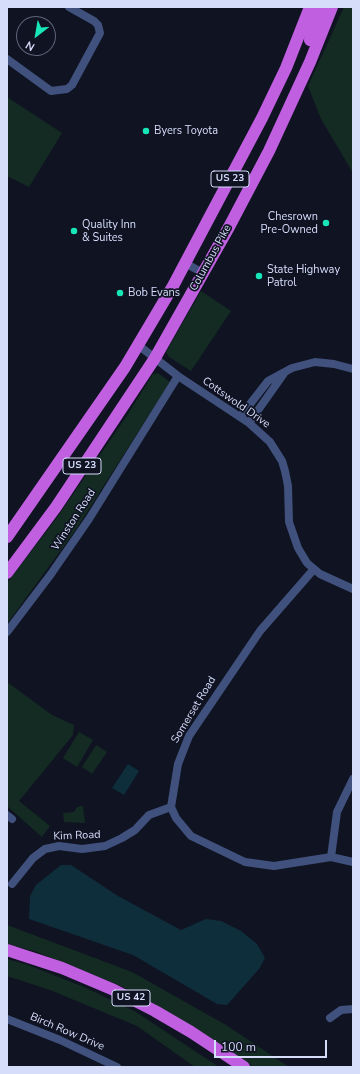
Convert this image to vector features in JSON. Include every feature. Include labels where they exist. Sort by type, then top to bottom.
[{"type":"highway","name":"Columbus Pike","points":[[7,537],[67,453],[125,367],[185,263],[262,118],[286,68],[310,7]]},
{"type":"highway","points":[[310,62],[307,48],[322,7]]},
{"type":"highway","name":"Columbus Pike","points":[[7,573],[56,506],[155,358],[269,151],[310,62],[332,7]]},
{"type":"highway","name":"US 42","points":[[7,950],[62,968],[114,990],[185,1028],[244,1067]]},
{"type":"street","points":[[7,59],[51,90],[67,89],[72,85],[100,33],[98,25],[69,7]]},
{"type":"street","points":[[185,263],[203,273]]},
{"type":"street","name":"Cottswold Drive","points":[[138,345],[178,376],[249,422],[270,442],[282,461],[288,486],[288,513],[292,535],[307,563],[326,578],[353,589]]},
{"type":"street","points":[[240,417],[268,381],[299,365],[315,362],[334,364],[353,369]]},
{"type":"street","points":[[249,422],[285,372]]},
{"type":"street","name":"Winston Road","points":[[7,632],[51,574],[89,519],[178,376]]},
{"type":"street","name":"Somerset Road","points":[[171,807],[178,764],[190,736],[255,637],[314,568]]},
{"type":"street","points":[[331,857],[337,812],[353,779]]},
{"type":"street","points":[[171,807],[176,818],[191,836],[245,862],[274,866],[331,857],[353,862]]},
{"type":"street","name":"Kim Road","points":[[12,884],[33,858],[45,849],[59,846],[82,849],[105,846],[135,830],[149,815],[171,807]]},
{"type":"street","points":[[330,1018],[341,1010],[353,1009]]},
{"type":"street","name":"Birch Row Drive","points":[[7,1019],[60,1040],[117,1067]]},
{"type":"green space","points":[[344,7],[353,7],[353,173],[321,119],[308,86]]},
{"type":"green space","points":[[7,97],[62,133],[29,187],[7,176]]},
{"type":"green space","points":[[201,291],[231,311],[191,371],[169,357],[166,352]]},
{"type":"green space","points":[[158,373],[170,382],[75,531],[7,624],[7,583],[56,519],[126,417],[153,374]]},
{"type":"green space","points":[[7,682],[52,715],[74,725],[73,735],[19,801],[50,826],[42,837],[7,806]]},
{"type":"green space","points":[[79,732],[93,740],[77,767],[63,758]]},
{"type":"green space","points":[[96,745],[107,752],[92,774],[82,767]]},
{"type":"green space","points":[[83,806],[85,823],[64,822],[63,813],[74,812],[77,807]]},
{"type":"green space","points":[[7,925],[132,972],[226,1025],[289,1067],[254,1067],[173,1015],[123,987],[34,951],[7,944]]},
{"type":"green space","points":[[7,959],[28,965],[84,987],[136,1012],[219,1067],[195,1067],[137,1026],[50,990],[7,976]]},
{"type":"water","points":[[128,764],[139,771],[124,795],[112,788]]},
{"type":"water","points":[[61,865],[71,865],[118,896],[181,930],[206,919],[221,921],[241,931],[257,944],[265,958],[259,969],[227,1005],[217,1004],[133,955],[29,919],[30,896],[36,885]]},
{"type":"place","name":"Byers Toyota","points":[[146,131]]},
{"type":"place","name":"Chesrown Pre-Owned","points":[[326,223]]},
{"type":"place","name":"Quality Inn & Suites","points":[[74,231]]},
{"type":"place","name":"State Highway Patrol","points":[[259,276]]},
{"type":"place","name":"Bob Evans","points":[[120,293]]}]
